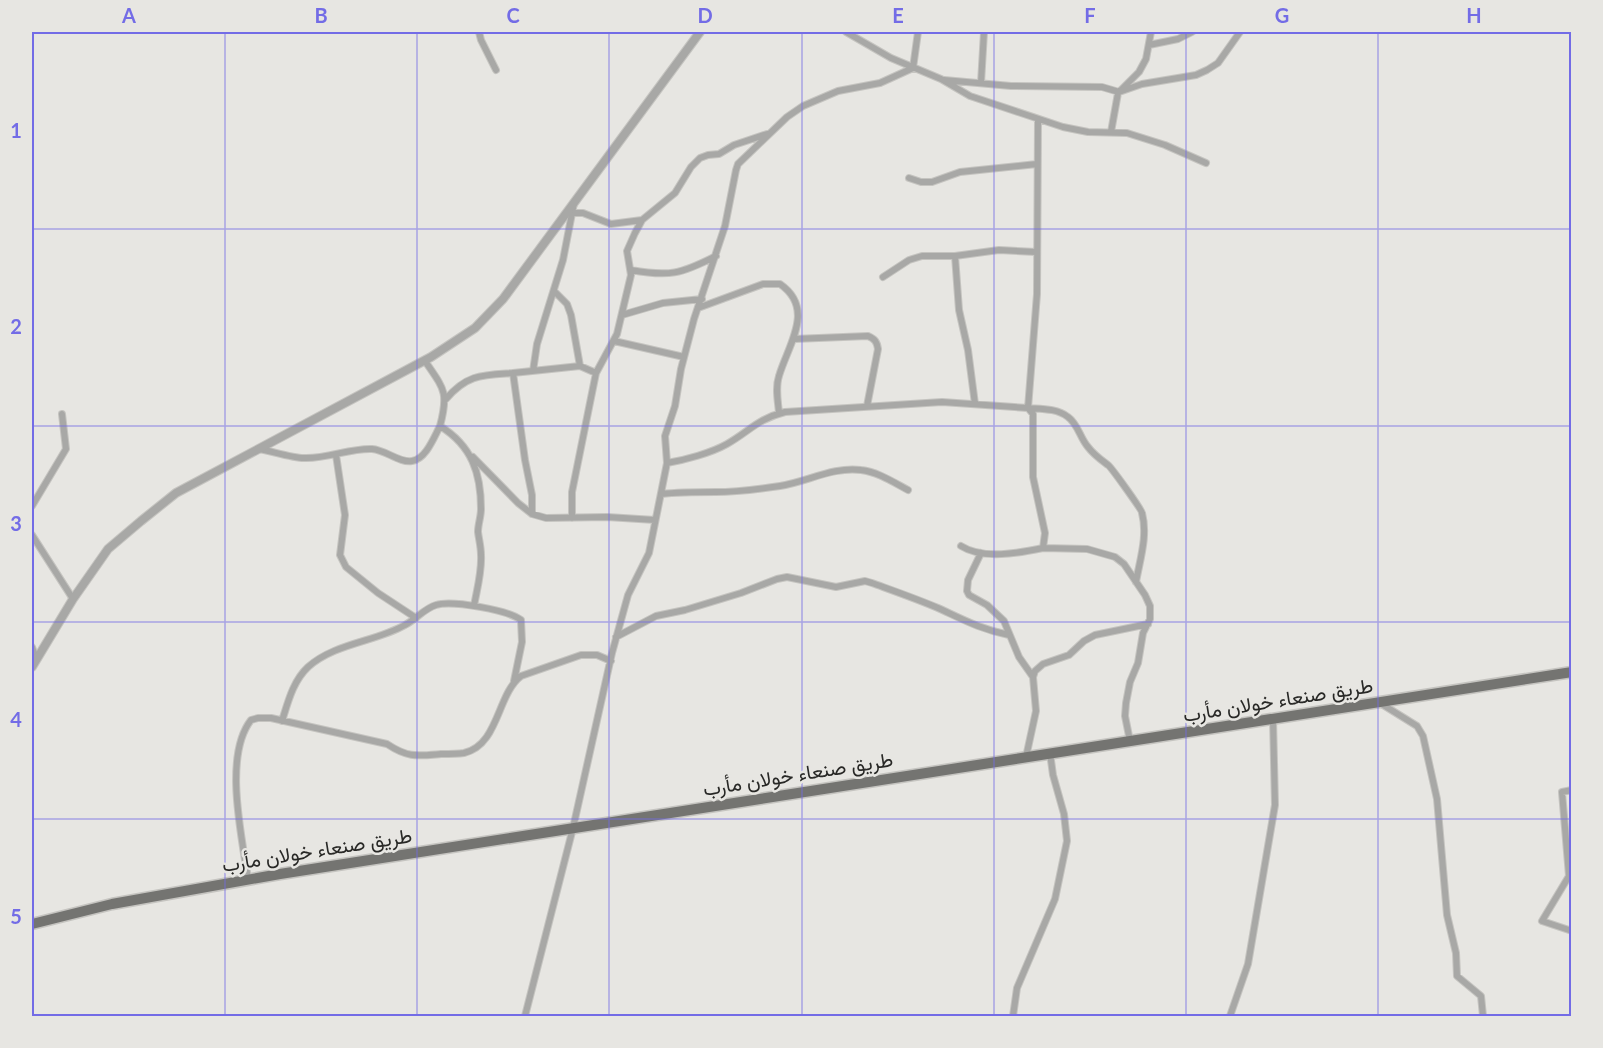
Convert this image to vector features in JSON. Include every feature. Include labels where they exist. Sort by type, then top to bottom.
[{"type":"main road","name":"طريق صنعاء خولان مأرب","points":[[32,924],[112,903],[248,879],[1572,672]]},
{"type":"street","points":[[479,32],[496,70]]},
{"type":"street","points":[[32,667],[73,599],[108,549],[176,493],[424,361],[475,328],[503,299],[700,32]]},
{"type":"street","points":[[846,32],[891,58],[941,79],[970,96],[1038,119],[1080,130],[1127,133],[1206,163]]},
{"type":"street","points":[[913,68],[918,32]]},
{"type":"street","points":[[981,83],[984,32]]},
{"type":"street","points":[[1112,132],[1116,98],[1139,72],[1146,59],[1151,32]]},
{"type":"street","points":[[1149,45],[1178,39],[1192,32]]},
{"type":"street","points":[[941,79],[1011,86],[1102,87],[1119,92],[1142,84],[1196,75],[1208,70],[1218,63],[1240,32]]},
{"type":"street","points":[[525,1017],[573,828],[616,637],[628,595],[649,553],[667,462],[665,436],[675,406],[684,357],[698,308],[725,226],[735,170],[738,164],[787,117],[820,98],[880,83],[913,68]]},
{"type":"street","points":[[1038,119],[1037,294],[1028,408],[1033,414],[1034,477],[1045,533],[1043,548]]},
{"type":"street","points":[[572,518],[572,492],[596,373],[614,340],[622,315],[631,270],[627,261],[627,251],[642,220],[675,193],[700,158],[708,154],[719,154],[735,145],[769,133]]},
{"type":"street","points":[[909,178],[921,182],[932,182],[960,172],[1037,164]]},
{"type":"street","points":[[533,371],[537,344],[554,291],[574,202]]},
{"type":"street","points":[[572,213],[582,213],[611,224],[642,220]]},
{"type":"street","points":[[883,277],[895,267],[916,258],[999,250],[1036,252]]},
{"type":"street","points":[[631,270],[677,274],[716,256]]},
{"type":"street","points":[[955,256],[959,310],[968,350],[975,404]]},
{"type":"street","points":[[698,308],[763,284],[780,284],[794,298],[798,316],[794,339],[778,378],[779,413]]},
{"type":"street","points":[[554,291],[567,304],[571,315],[580,366]]},
{"type":"street","points":[[622,315],[663,303],[702,299]]},
{"type":"street","points":[[794,339],[868,336],[873,338],[877,342],[878,349],[867,406]]},
{"type":"street","points":[[614,340],[684,357]]},
{"type":"street","points":[[424,361],[442,387],[446,399]]},
{"type":"street","points":[[259,449],[302,459],[372,449],[404,461],[412,461],[419,458],[440,426],[446,399],[457,386],[467,379],[482,375],[580,366],[596,373]]},
{"type":"street","points":[[513,373],[532,495],[532,514]]},
{"type":"street","points":[[667,462],[682,460],[725,445],[755,423],[779,413],[942,402],[1056,411],[1068,416],[1086,446],[1097,458],[1109,466],[1122,486],[1141,507],[1145,535],[1136,582]]},
{"type":"street","points":[[32,506],[66,449],[62,414]]},
{"type":"street","points":[[440,426],[460,442],[470,455],[532,514],[546,518],[607,517],[655,520]]},
{"type":"street","points":[[336,454],[345,514],[340,555],[346,567],[378,593],[416,618]]},
{"type":"street","points":[[470,455],[480,489],[481,511],[478,530],[481,556],[474,606]]},
{"type":"street","points":[[661,494],[690,491],[717,492],[783,485],[825,474],[859,469],[880,476],[908,490]]},
{"type":"street","points":[[32,535],[73,599]]},
{"type":"street","points":[[961,546],[981,553],[1004,554],[1043,548],[1087,549],[1115,557],[1124,564],[1145,594],[1150,606],[1150,619],[1143,633],[1138,663],[1130,682],[1126,703],[1125,716],[1130,741]]},
{"type":"street","points":[[981,553],[968,580],[967,591],[969,595],[987,605],[1004,621],[1020,657],[1033,677]]},
{"type":"street","points":[[616,637],[656,616],[719,600],[787,576],[836,587],[865,581],[940,609],[988,631],[1009,635]]},
{"type":"street","points":[[248,879],[236,790],[236,767],[240,741],[251,720],[258,718],[282,721],[387,744],[412,756],[465,753],[476,748],[492,730],[513,681],[522,642],[521,620],[515,616],[474,606],[452,603],[435,605],[416,618],[383,634],[350,645],[309,666],[297,680],[282,721]]},
{"type":"street","points":[[1026,757],[1036,711],[1033,677],[1035,671],[1043,664],[1069,656],[1084,641],[1095,635],[1148,624]]},
{"type":"street","points":[[32,647],[36,658]]},
{"type":"street","points":[[513,681],[530,671],[580,655],[597,655],[611,661]]},
{"type":"street","points":[[1379,702],[1417,726],[1423,736],[1437,800],[1447,915],[1456,953],[1457,976],[1482,996],[1483,1017]]},
{"type":"street","points":[[1230,1017],[1248,964],[1275,805],[1273,718]]},
{"type":"street","points":[[1013,1017],[1017,988],[1055,899],[1067,841],[1064,814],[1050,753]]},
{"type":"street","points":[[1572,790],[1562,792],[1569,876],[1542,921],[1572,931]]}]
